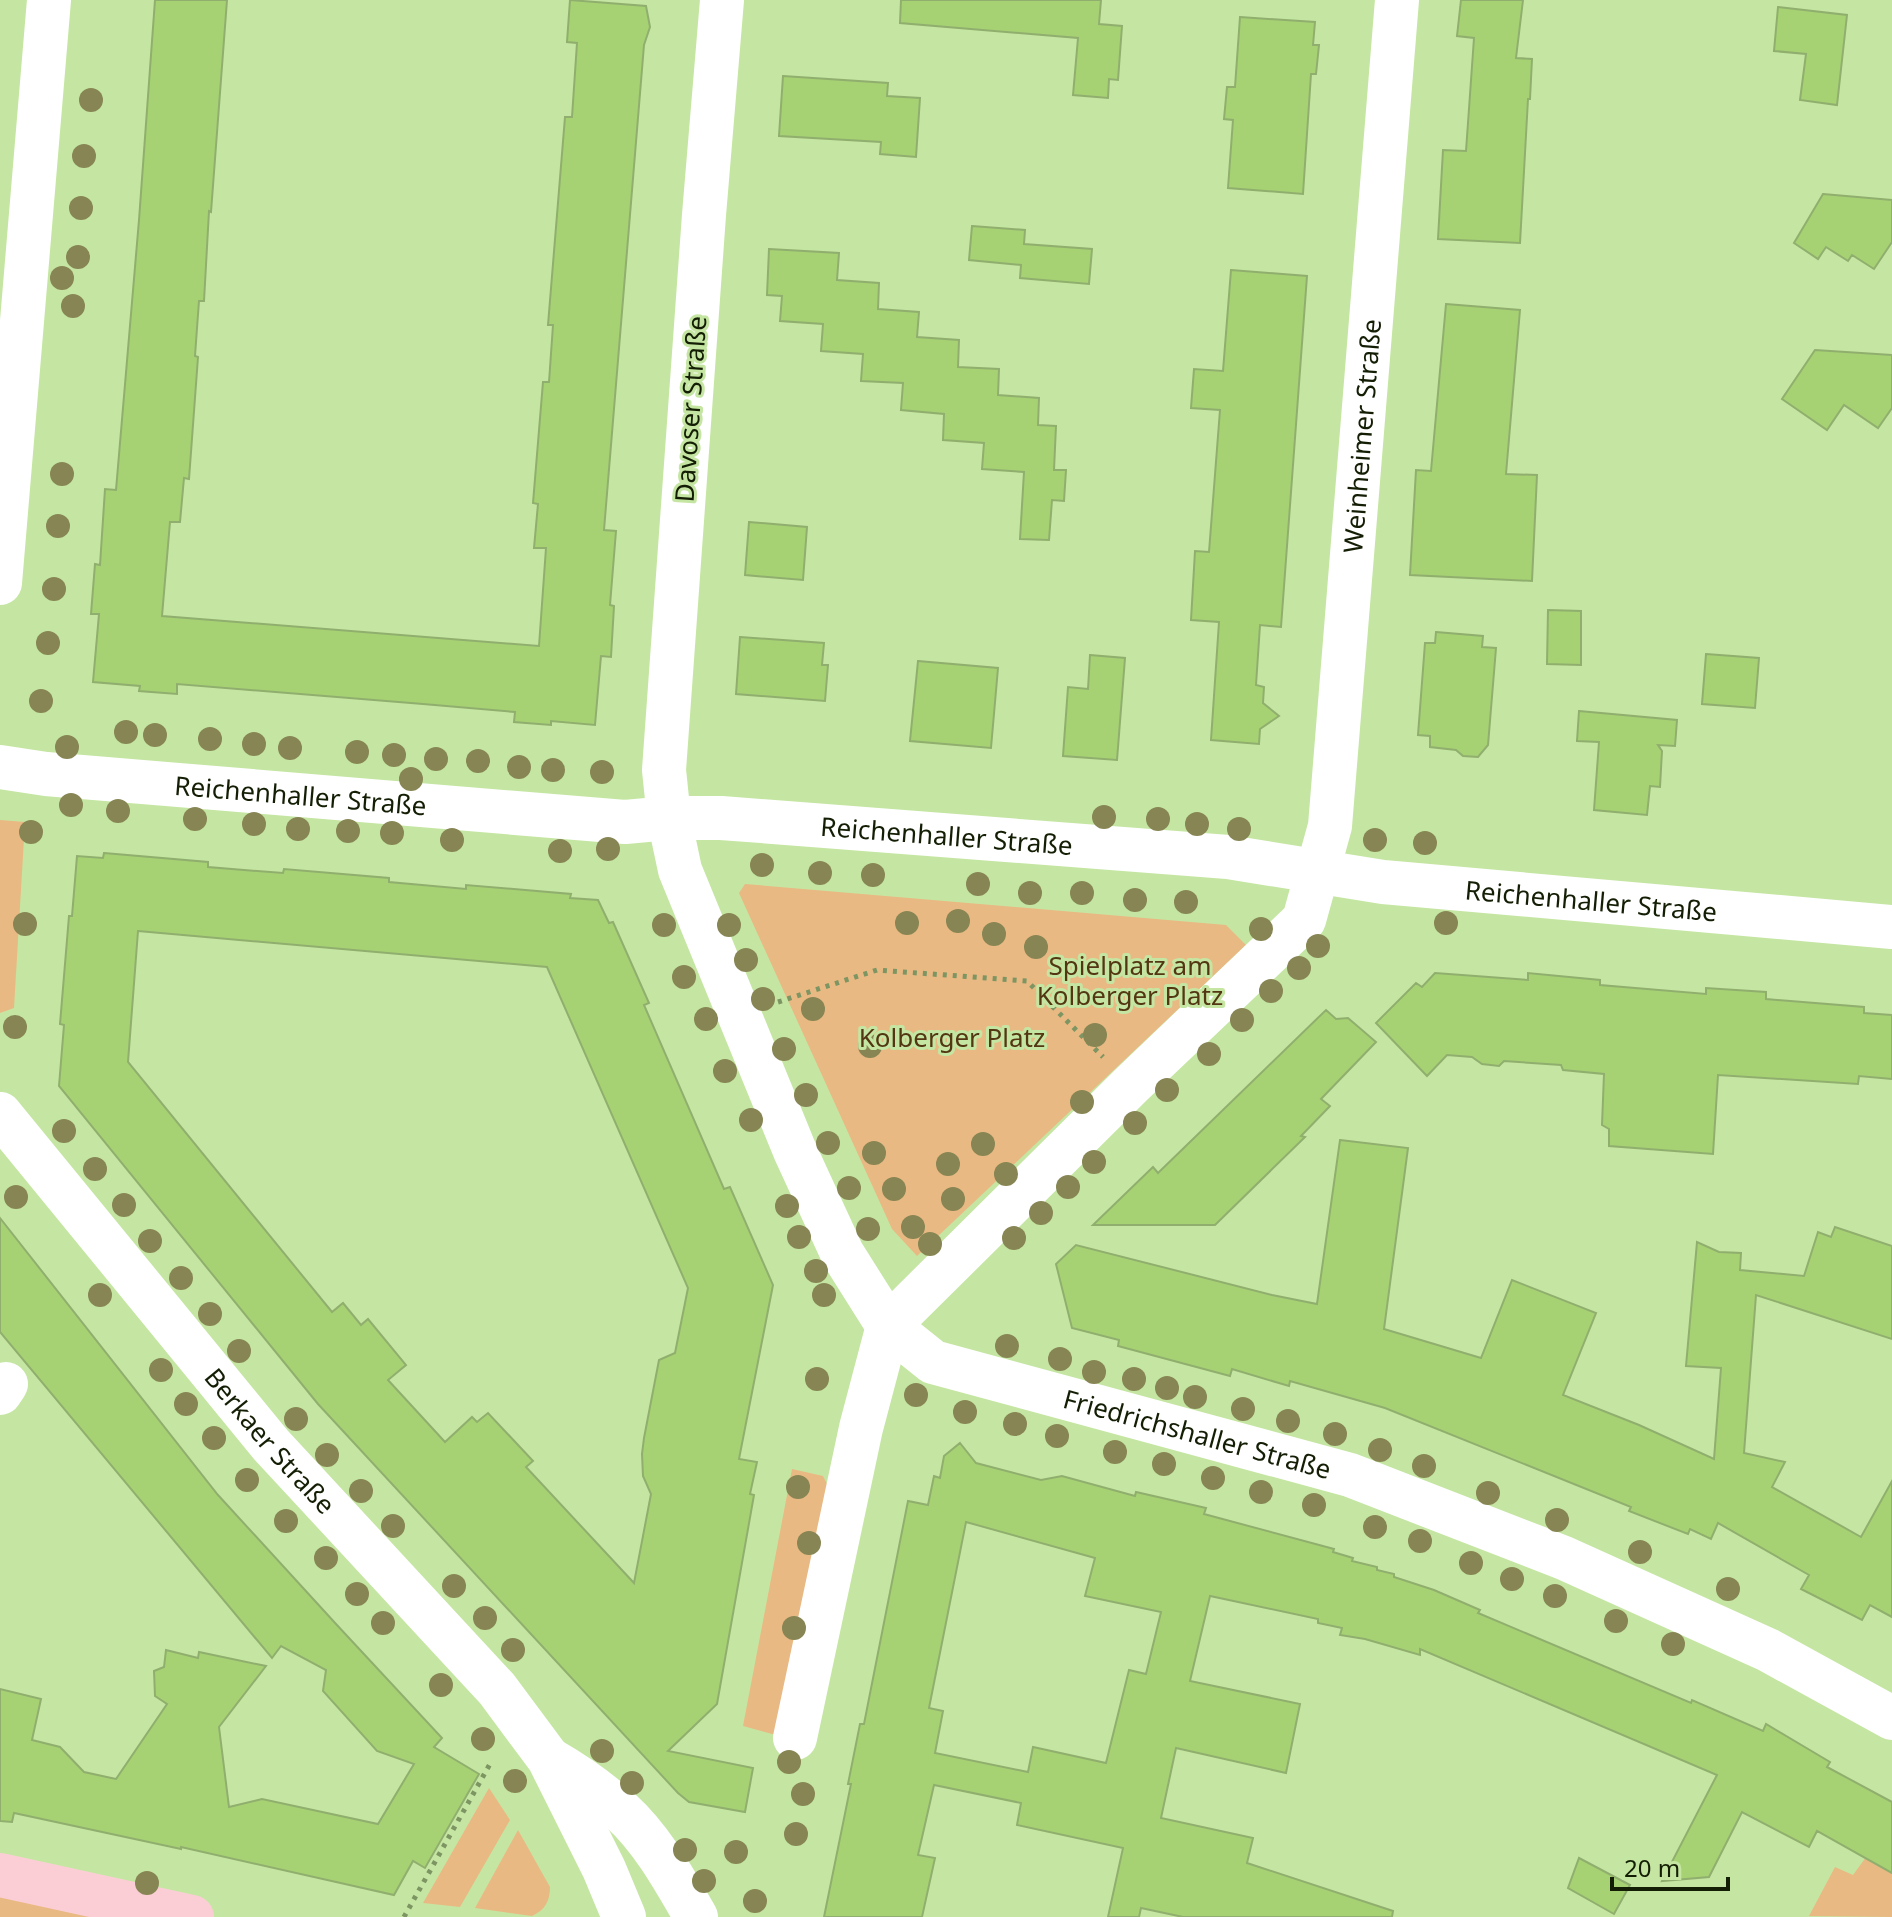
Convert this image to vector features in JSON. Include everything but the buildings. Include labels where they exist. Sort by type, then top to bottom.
[{"type":"main road","points":[[0,1875],[192,1917]]},
{"type":"street","points":[[0,572],[49,0]]},
{"type":"street","name":"Davoser Straße","points":[[669,818],[664,770],[722,0]]},
{"type":"street","name":"Weinheimer Straße","points":[[1317,870],[1330,826],[1397,0]]},
{"type":"street","name":"Reichenhaller Straße","points":[[0,767],[46,774],[625,822],[669,818],[737,819],[1214,856],[1397,883],[1892,927]]},
{"type":"street","points":[[669,818],[680,870],[795,1151],[847,1263],[888,1326]]},
{"type":"street","points":[[795,1738],[861,1428],[888,1326],[1132,1084],[1304,920],[1317,870]]},
{"type":"street","name":"Berkaer Straße","points":[[0,1114],[271,1445],[497,1689],[549,1759],[604,1869],[624,1917]]},
{"type":"street","name":"Friedrichshaller Straße","points":[[888,1326],[933,1362],[1350,1475],[1564,1558],[1768,1650],[1892,1718]]},
{"type":"street","name":"Berkaer Straße","points":[[549,1759],[582,1778],[623,1812],[666,1868],[696,1917]]},
{"type":"path","points":[[777,1003],[877,970],[1027,981],[1112,1065]]},
{"type":"path","points":[[1050,1004],[1059,994]]},
{"type":"path","points":[[404,1917],[490,1764]]},
{"type":"green space","points":[[0,820],[25,822],[14,1008],[0,1013]]},
{"type":"green space","name":"Kolberger Platz","points":[[745,884],[1226,925],[1246,945],[917,1256],[892,1229],[739,893]]},
{"type":"green space","points":[[792,1469],[823,1476],[828,1486],[776,1735],[743,1726]]},
{"type":"green space","points":[[489,1788],[510,1820],[460,1907],[423,1903]]},
{"type":"green space","points":[[518,1830],[550,1887],[546,1904],[532,1916],[475,1908]]},
{"type":"green space","points":[[1869,1853],[1892,1873],[1892,1917],[1809,1916],[1835,1867],[1853,1875]]},
{"type":"green space","points":[[0,1896],[95,1917],[0,1917]]},
{"type":"park label","name":"Spielplatz am Kolberger Platz","points":[[1130,980]]}]
